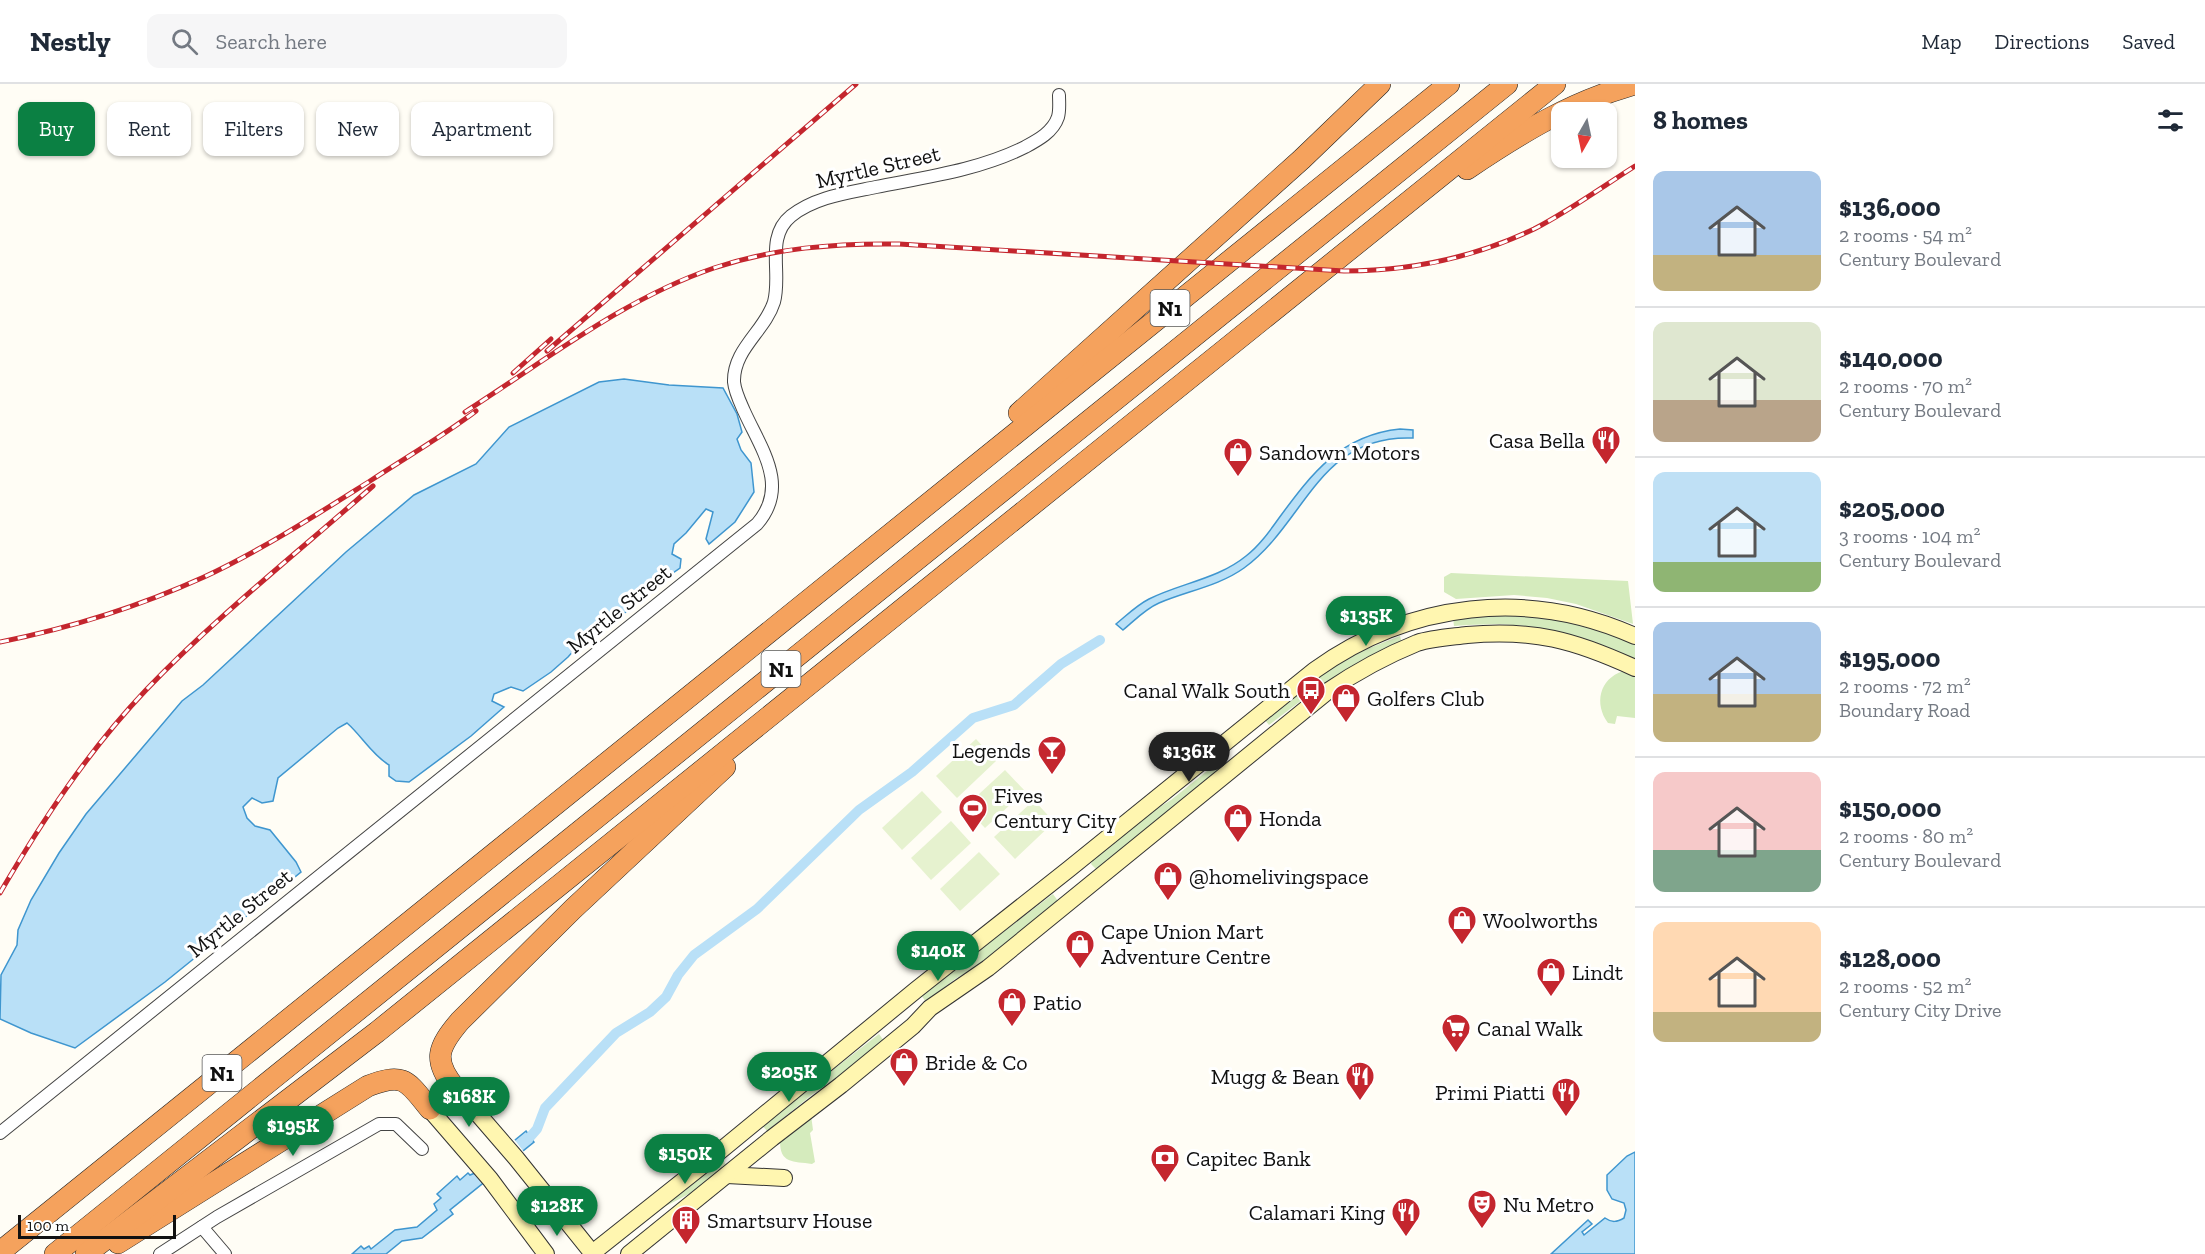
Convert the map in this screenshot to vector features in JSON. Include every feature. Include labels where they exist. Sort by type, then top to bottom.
[{"type":"highway","points":[[892,533],[984,445],[1302,159],[1380,84]]},
{"type":"highway","name":"N1","points":[[0,1251],[1449,84]]},
{"type":"highway","name":"N1","points":[[55,1254],[1507,84]]},
{"type":"highway","points":[[86,1254],[377,1032],[1555,84]]},
{"type":"highway","points":[[1372,232],[1401,219],[1463,172],[1525,130],[1569,107],[1603,93],[1635,84]]},
{"type":"highway","points":[[457,1090],[443,1071],[440,1054],[446,1038],[460,1021],[573,909],[796,701],[883,624]]},
{"type":"highway","points":[[103,1254],[368,1086],[387,1079],[400,1080],[411,1086],[431,1111]]},
{"type":"main road","points":[[457,1090],[511,1152],[592,1254],[916,990],[1316,670],[1349,648],[1373,634],[1423,617],[1484,608],[1530,608],[1557,611],[1586,617],[1635,636]]},
{"type":"main road","points":[[629,1254],[841,1085],[913,1026],[930,1008],[988,968],[1328,691],[1369,665],[1418,643],[1451,637],[1509,633],[1533,634],[1579,644],[1635,668]]},
{"type":"main road","points":[[431,1111],[485,1173],[546,1254]]},
{"type":"main road","points":[[727,1175],[784,1178]]},
{"type":"street","name":"Myrtle Street","points":[[0,1133],[758,524],[767,513],[771,501],[772,477],[761,445],[736,391],[734,376],[736,365],[744,348],[757,332],[773,304],[777,278],[777,237],[780,228],[790,217],[816,202],[954,171],[1008,155],[1041,138],[1049,131],[1058,117],[1059,95]]},
{"type":"street","points":[[160,1254],[379,1124],[396,1124],[422,1149]]},
{"type":"street","points":[[202,1227],[225,1254]]},
{"type":"green space","points":[[1451,573],[1628,581],[1633,624],[1576,604],[1547,598],[1514,595],[1456,599],[1444,592],[1444,577]]},
{"type":"green space","points":[[1484,613],[1534,616],[1583,625],[1635,644],[1635,661],[1585,641],[1546,629],[1504,624],[1454,626],[1453,618]]},
{"type":"green space","points":[[1400,636],[1402,643],[1323,684],[1269,725],[1264,719],[1319,674],[1354,654]]},
{"type":"green space","points":[[1623,671],[1635,674],[1635,718],[1617,716],[1615,724],[1608,723],[1601,708],[1601,693],[1609,680]]},
{"type":"green space","points":[[976,739],[996,761],[957,798],[936,776]]},
{"type":"green space","points":[[1222,759],[1227,765],[1098,871],[1091,864],[1094,858],[1129,826],[1171,800]]},
{"type":"green space","points":[[1005,770],[1025,791],[985,828],[965,807]]},
{"type":"green space","points":[[922,791],[942,812],[902,850],[882,828]]},
{"type":"green space","points":[[1034,800],[1054,822],[1015,859],[994,837]]},
{"type":"green space","points":[[951,821],[971,843],[931,880],[911,858]]},
{"type":"green space","points":[[979,852],[1000,874],[960,911],[940,889]]},
{"type":"green space","points":[[1053,894],[1058,901],[983,963],[955,979],[926,1002],[921,995]]},
{"type":"green space","points":[[879,1034],[884,1041],[844,1075],[813,1094],[767,1131],[762,1125]]},
{"type":"green space","points":[[811,1115],[813,1130],[810,1133],[815,1162],[812,1164],[785,1158],[780,1141]]},
{"type":"green space","points":[[723,1160],[728,1168],[708,1184],[664,1207],[615,1246],[613,1242],[662,1203],[689,1187]]},
{"type":"water","points":[[624,379],[669,385],[723,388],[737,414],[742,432],[737,439],[741,450],[751,463],[754,492],[735,522],[709,544],[706,539],[713,512],[706,509],[674,544],[672,554],[681,559],[680,568],[654,586],[638,600],[632,609],[622,614],[587,643],[575,649],[551,672],[523,691],[511,687],[494,694],[492,701],[504,707],[471,736],[409,782],[396,781],[389,776],[389,765],[377,756],[347,723],[338,728],[278,778],[273,801],[262,803],[252,798],[243,807],[247,818],[255,826],[270,830],[296,862],[301,872],[165,982],[75,1048],[31,1033],[0,1019],[1,975],[17,945],[18,930],[31,900],[86,814],[182,701],[203,685],[346,552],[414,495],[476,464],[509,427],[599,382]]},
{"type":"water","points":[[1400,429],[1413,430],[1413,438],[1381,441],[1355,450],[1334,466],[1265,549],[1244,568],[1214,584],[1154,606],[1123,630],[1116,624],[1149,599],[1235,564],[1260,543],[1304,486],[1330,459],[1361,439]]},
{"type":"water","points":[[526,1131],[534,1142],[450,1210],[453,1214],[422,1238],[402,1241],[386,1254],[352,1254],[361,1246],[364,1249],[369,1246],[371,1249],[395,1230],[417,1227],[437,1210],[434,1204],[441,1198],[437,1194],[457,1176],[460,1180],[468,1173],[470,1175],[475,1173]]},
{"type":"water","points":[[1635,1152],[1635,1254],[1551,1254],[1588,1220],[1592,1224],[1582,1232],[1584,1235],[1605,1218],[1614,1221],[1624,1218],[1626,1210],[1624,1203],[1612,1199],[1607,1190],[1607,1175],[1627,1156]]},
{"type":"pier","points":[[514,1139],[524,1152],[497,1175],[474,1171]]},
{"type":"waterway","points":[[530,1137],[537,1129],[545,1108],[616,1033],[650,1012],[666,997],[678,975],[694,955],[757,909],[859,810],[912,772],[973,718],[1014,705],[1061,664],[1100,640]]},
{"type":"railway","points":[[547,351],[856,84]]},
{"type":"railway","points":[[465,412],[585,332],[648,296],[714,268],[782,251],[828,246],[899,244],[1344,271],[1393,269],[1465,255],[1511,239],[1560,215],[1635,166]]},
{"type":"railway","points":[[513,373],[551,339]]},
{"type":"railway","points":[[0,642],[104,616],[204,577],[268,544],[309,519],[476,411]]},
{"type":"railway","points":[[0,893],[32,839],[67,787],[105,737],[146,690],[229,611],[373,486]]},
{"type":"place","name":"Casa Bella","points":[[1606,466]]},
{"type":"place","name":"Sandown Motors","points":[[1238,478]]},
{"type":"place","name":"Canal Walk South","points":[[1311,716]]},
{"type":"place","name":"Golfers Club","points":[[1346,724]]},
{"type":"place","name":"Legends","points":[[1052,776]]},
{"type":"place","name":"Fives Century City","points":[[973,834]]},
{"type":"place","name":"Honda","points":[[1238,844]]},
{"type":"place","name":"@homelivingspace","points":[[1168,902]]},
{"type":"place","name":"Woolworths","points":[[1462,946]]},
{"type":"place","name":"Cape Union Mart Adventure Centre","points":[[1080,970]]},
{"type":"place","name":"Lindt","points":[[1551,998]]},
{"type":"place","name":"Patio","points":[[1012,1028]]},
{"type":"place","name":"Canal Walk","points":[[1456,1054]]},
{"type":"place","name":"Bride & Co","points":[[904,1088]]},
{"type":"place","name":"Mugg & Bean","points":[[1360,1102]]},
{"type":"place","name":"Primi Piatti","points":[[1566,1118]]},
{"type":"place","name":"Capitec Bank","points":[[1165,1184]]},
{"type":"place","name":"Nu Metro","points":[[1482,1230]]},
{"type":"place","name":"Calamari King","points":[[1406,1238]]},
{"type":"place","name":"Smartsurv House","points":[[686,1246]]}]
